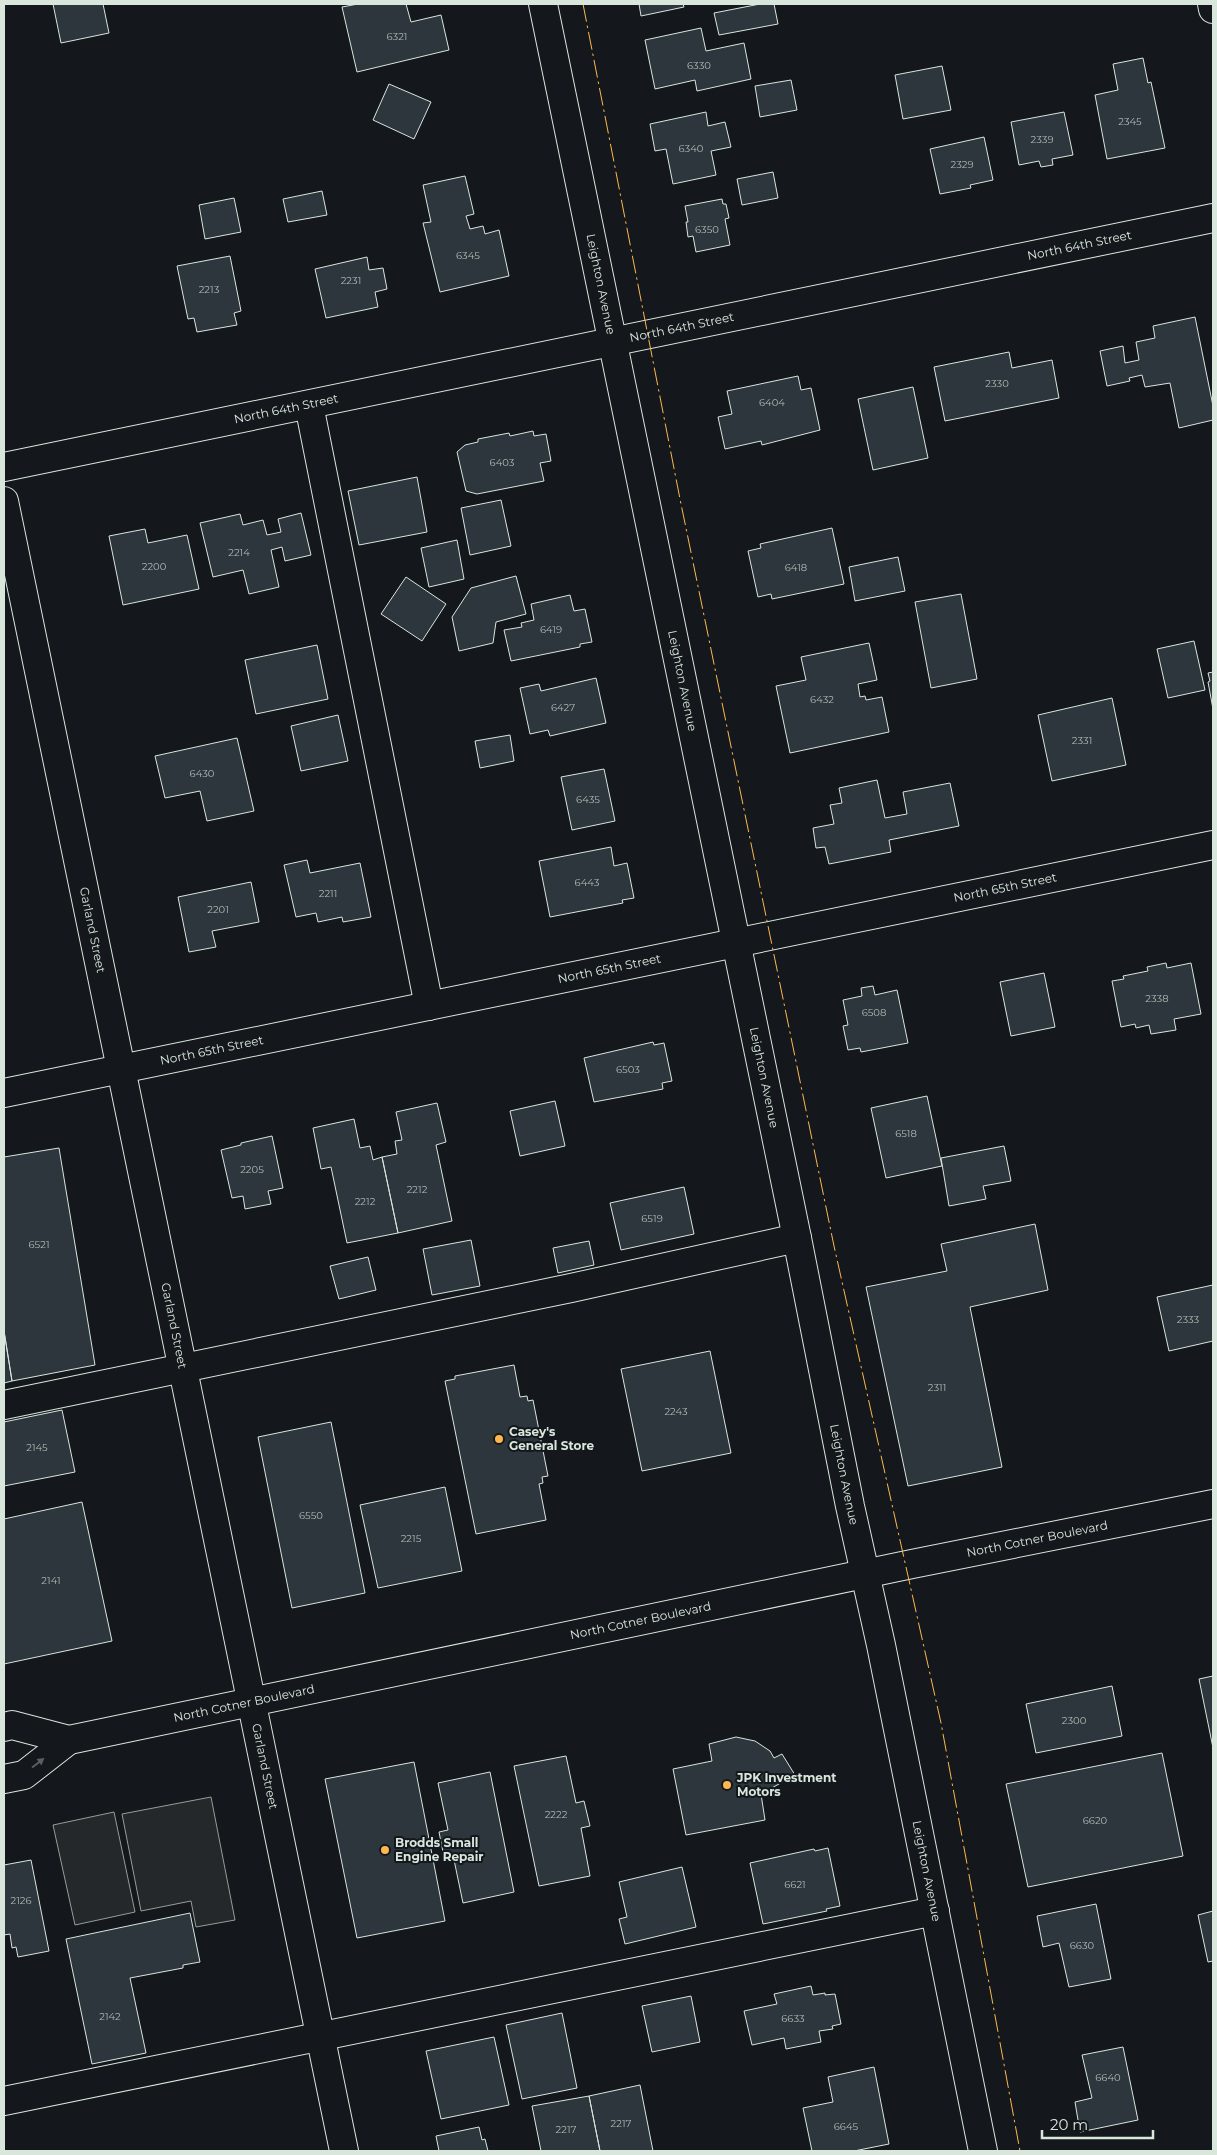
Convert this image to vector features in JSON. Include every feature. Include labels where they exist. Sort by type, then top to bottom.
[{"type":"street","name":"Leighton Avenue","points":[[543,4],[614,341],[983,2151]]},
{"type":"street","points":[[1212,4],[1213,10]]},
{"type":"street","name":"North 64th Street","points":[[4,468],[1213,218]]},
{"type":"street","points":[[309,405],[429,1006]]},
{"type":"street","name":"Garland Street","points":[[4,501],[344,2151]]},
{"type":"street","name":"North 65th Street","points":[[4,1093],[1213,845]]},
{"type":"street","points":[[4,1405],[570,1288],[797,1238]]},
{"type":"street","name":"North Cotner Boulevard","points":[[4,1779],[24,1774],[69,1740],[865,1574],[1213,1504]]},
{"type":"street","name":"North Cotner Boulevard","points":[[4,1727],[12,1725],[69,1740]]},
{"type":"street","points":[[4,2100],[935,1911]]},
{"type":"shaded area","points":[[211,1797],[235,1920],[196,1927],[191,1901],[141,1911],[122,1814]]},
{"type":"shaded area","points":[[114,1812],[135,1912],[75,1925],[53,1825]]},
{"type":"building","points":[[53,4],[103,4],[109,33],[61,43]]},
{"type":"building","points":[[358,4],[406,4],[411,22],[441,15],[449,50],[357,72],[342,7]]},
{"type":"building","points":[[639,4],[683,4],[684,7],[641,16]]},
{"type":"building","points":[[760,4],[774,4],[778,24],[719,35],[714,13]]},
{"type":"building","points":[[701,28],[706,51],[744,43],[751,79],[697,91],[695,80],[655,89],[645,40]]},
{"type":"building","points":[[1143,58],[1148,83],[1151,82],[1165,148],[1107,159],[1095,95],[1118,90],[1113,64]]},
{"type":"building","points":[[942,66],[951,110],[903,119],[895,75]]},
{"type":"building","points":[[791,80],[797,110],[760,117],[755,86]]},
{"type":"building","points":[[389,84],[431,102],[414,139],[373,120]]},
{"type":"building","points":[[706,112],[708,126],[725,122],[731,147],[711,151],[716,175],[673,184],[666,149],[655,151],[650,124]]},
{"type":"building","points":[[1064,112],[1073,155],[1052,159],[1053,165],[1041,167],[1039,161],[1019,165],[1011,122]]},
{"type":"building","points":[[984,137],[993,180],[970,185],[971,188],[940,194],[930,149]]},
{"type":"building","points":[[773,172],[778,198],[742,205],[737,179]]},
{"type":"building","points":[[465,176],[474,214],[466,216],[470,229],[483,226],[485,234],[499,230],[509,276],[440,292],[423,223],[431,222],[423,185]]},
{"type":"building","points":[[322,191],[327,215],[288,222],[283,199]]},
{"type":"building","points":[[234,198],[241,232],[205,239],[199,205]]},
{"type":"building","points":[[722,199],[723,204],[726,204],[729,218],[725,219],[730,245],[696,252],[693,236],[688,237],[685,206]]},
{"type":"building","points":[[230,256],[241,311],[234,313],[237,325],[197,332],[194,318],[188,319],[177,266]]},
{"type":"building","points":[[367,257],[369,270],[383,268],[387,289],[375,292],[378,307],[326,318],[315,269]]},
{"type":"building","points":[[1195,317],[1213,406],[1213,420],[1179,428],[1170,383],[1145,387],[1142,375],[1129,378],[1130,381],[1107,386],[1100,351],[1123,346],[1125,363],[1139,360],[1136,342],[1155,338],[1153,326]]},
{"type":"building","points":[[1009,352],[1012,368],[1052,360],[1059,398],[945,421],[934,367]]},
{"type":"building","points":[[798,376],[801,390],[811,388],[820,430],[762,445],[761,441],[725,449],[718,417],[732,414],[727,391]]},
{"type":"building","points":[[913,387],[928,458],[873,470],[858,399]]},
{"type":"building","points":[[533,431],[534,436],[546,434],[551,461],[540,463],[544,481],[477,494],[466,491],[457,452],[465,445],[478,442],[478,439],[509,433],[510,436]]},
{"type":"building","points":[[417,477],[427,532],[359,545],[348,491]]},
{"type":"building","points":[[501,500],[511,546],[470,555],[461,508]]},
{"type":"building","points":[[301,513],[311,555],[285,561],[282,547],[271,550],[279,587],[249,594],[243,570],[213,577],[200,523],[240,514],[243,525],[263,520],[267,535],[281,532],[278,519]]},
{"type":"building","points":[[832,528],[844,584],[772,599],[771,594],[758,597],[748,551],[761,548],[760,544]]},
{"type":"building","points":[[145,529],[148,543],[187,535],[199,589],[123,605],[109,536]]},
{"type":"building","points":[[457,540],[464,579],[429,587],[421,548]]},
{"type":"building","points":[[898,557],[905,591],[855,601],[849,567]]},
{"type":"building","points":[[516,576],[526,614],[496,622],[493,643],[459,651],[452,617],[471,588]]},
{"type":"building","points":[[406,577],[446,604],[422,641],[381,614]]},
{"type":"building","points":[[961,594],[977,679],[931,688],[915,602]]},
{"type":"building","points":[[570,595],[574,611],[585,609],[592,642],[580,644],[580,647],[511,661],[504,630],[522,627],[521,623],[534,620],[531,604]]},
{"type":"building","points":[[1194,641],[1205,690],[1168,698],[1157,649]]},
{"type":"building","points":[[869,643],[877,680],[858,684],[860,697],[865,696],[866,700],[882,697],[889,732],[790,753],[776,686],[806,680],[801,657]]},
{"type":"building","points":[[317,645],[328,699],[256,714],[245,660]]},
{"type":"building","points":[[1213,672],[1213,709],[1208,673]]},
{"type":"building","points":[[596,678],[606,723],[550,736],[548,730],[530,734],[520,688],[539,684],[541,691]]},
{"type":"building","points":[[1112,698],[1126,765],[1052,781],[1038,715]]},
{"type":"building","points":[[338,715],[348,761],[301,771],[291,726]]},
{"type":"building","points":[[510,735],[514,761],[480,768],[475,741]]},
{"type":"building","points":[[237,738],[254,811],[207,821],[200,791],[165,798],[155,756]]},
{"type":"building","points":[[604,769],[615,821],[572,830],[561,777]]},
{"type":"building","points":[[877,780],[885,818],[907,814],[903,792],[950,783],[959,826],[889,840],[891,852],[829,864],[825,847],[816,848],[813,828],[834,824],[830,805],[842,803],[839,788]]},
{"type":"building","points":[[611,847],[614,866],[627,863],[634,898],[622,900],[623,903],[550,917],[539,861]]},
{"type":"building","points":[[307,860],[310,873],[360,863],[371,917],[343,922],[342,917],[318,922],[316,913],[296,917],[284,865]]},
{"type":"building","points":[[251,882],[259,922],[212,931],[216,947],[189,952],[178,897]]},
{"type":"building","points":[[1166,963],[1167,968],[1191,963],[1201,1014],[1174,1019],[1176,1030],[1151,1034],[1149,1025],[1136,1028],[1135,1024],[1121,1027],[1112,981],[1124,979],[1123,976],[1148,971],[1147,967]]},
{"type":"building","points":[[1044,973],[1055,1027],[1011,1036],[1000,982]]},
{"type":"building","points":[[873,986],[875,995],[897,990],[908,1043],[861,1052],[860,1048],[848,1050],[843,1026],[848,1025],[843,1000],[862,996],[861,988]]},
{"type":"building","points":[[653,1042],[654,1045],[664,1043],[672,1081],[662,1083],[663,1089],[594,1102],[584,1058]]},
{"type":"building","points":[[927,1096],[942,1166],[886,1178],[871,1108]]},
{"type":"building","points":[[555,1101],[565,1146],[520,1156],[510,1111]]},
{"type":"building","points":[[437,1103],[446,1142],[436,1145],[452,1221],[398,1233],[382,1157],[397,1154],[395,1141],[402,1140],[396,1112]]},
{"type":"building","points":[[354,1119],[360,1148],[370,1146],[373,1160],[382,1157],[398,1233],[347,1243],[331,1167],[321,1169],[313,1128]]},
{"type":"building","points":[[272,1136],[283,1188],[268,1191],[271,1204],[245,1209],[243,1196],[232,1198],[221,1150]]},
{"type":"building","points":[[1004,1146],[1011,1181],[983,1186],[986,1199],[949,1206],[941,1158]]},
{"type":"building","points":[[59,1148],[95,1365],[12,1381],[4,1331],[4,1157]]},
{"type":"building","points":[[684,1187],[694,1234],[621,1250],[610,1203]]},
{"type":"building","points":[[1035,1224],[1048,1290],[970,1307],[1002,1467],[908,1486],[866,1287],[947,1271],[941,1244]]},
{"type":"building","points":[[471,1240],[480,1286],[432,1295],[423,1249]]},
{"type":"building","points":[[589,1241],[594,1265],[558,1273],[553,1248]]},
{"type":"building","points":[[368,1257],[376,1290],[339,1299],[330,1266]]},
{"type":"building","points":[[1213,1285],[1213,1341],[1169,1351],[1157,1297]]},
{"type":"building","points":[[4,1331],[12,1381],[4,1383]]},
{"type":"building","points":[[710,1351],[731,1453],[642,1471],[621,1369]]},
{"type":"building","name":"Casey's General Store","points":[[514,1365],[520,1397],[527,1396],[528,1401],[533,1400],[548,1476],[542,1477],[543,1483],[539,1484],[546,1520],[476,1534],[445,1381],[455,1379],[455,1376]]},
{"type":"building","points":[[62,1410],[75,1472],[4,1486],[4,1422]]},
{"type":"building","points":[[331,1422],[365,1593],[292,1608],[258,1437]]},
{"type":"building","points":[[445,1487],[462,1571],[378,1588],[360,1505]]},
{"type":"building","points":[[82,1502],[112,1641],[4,1664],[4,1519]]},
{"type":"building","points":[[1213,1676],[1213,1748],[1199,1679]]},
{"type":"building","points":[[1112,1686],[1122,1736],[1036,1753],[1026,1704]]},
{"type":"building","name":"JPK Investment Motors","points":[[736,1737],[755,1741],[770,1751],[774,1758],[782,1754],[795,1775],[761,1794],[765,1820],[686,1835],[673,1769],[712,1761],[709,1744]]},
{"type":"building","points":[[1162,1753],[1183,1856],[1028,1887],[1006,1784]]},
{"type":"building","points":[[566,1756],[576,1803],[584,1801],[590,1826],[581,1828],[590,1876],[539,1886],[514,1766]]},
{"type":"building","name":"Brodds Small Engine Repair","points":[[414,1762],[445,1921],[357,1938],[325,1779]]},
{"type":"building","points":[[490,1772],[514,1892],[463,1903],[453,1855],[444,1857],[439,1832],[448,1830],[438,1783]]},
{"type":"building","points":[[828,1848],[840,1906],[826,1909],[827,1911],[763,1924],[750,1863],[814,1849],[815,1851]]},
{"type":"building","points":[[31,1860],[49,1951],[18,1957],[16,1947],[12,1948],[10,1934],[4,1935],[4,1865]]},
{"type":"building","points":[[682,1867],[696,1927],[625,1944],[619,1919],[627,1917],[619,1882]]},
{"type":"building","points":[[1096,1904],[1111,1979],[1069,1987],[1059,1943],[1043,1947],[1037,1916]]},
{"type":"building","points":[[1213,1911],[1213,1961],[1208,1962],[1198,1915]]},
{"type":"building","points":[[190,1913],[200,1962],[183,1965],[183,1968],[130,1978],[146,2053],[92,2064],[66,1939]]},
{"type":"building","points":[[811,1986],[813,1995],[835,1994],[841,2024],[832,2026],[833,2029],[819,2031],[821,2042],[786,2049],[784,2038],[752,2045],[744,2011],[777,2004],[774,1994]]},
{"type":"building","points":[[691,1996],[700,2042],[652,2052],[642,2006]]},
{"type":"building","points":[[562,2013],[577,2088],[522,2099],[506,2025]]},
{"type":"building","points":[[494,2037],[509,2105],[441,2119],[426,2051]]},
{"type":"building","points":[[1123,2047],[1138,2120],[1080,2132],[1075,2102],[1092,2098],[1082,2055]]},
{"type":"building","points":[[874,2067],[889,2144],[854,2151],[812,2151],[803,2108],[833,2102],[828,2077]]},
{"type":"building","points":[[640,2085],[653,2151],[600,2151],[589,2096]]},
{"type":"building","points":[[589,2096],[600,2151],[541,2151],[532,2106]]},
{"type":"building","points":[[479,2127],[482,2140],[485,2139],[488,2151],[439,2151],[436,2136]]},
{"type":"power","points":[[583,4],[680,499],[834,1246],[941,1723],[1020,2151]]},
{"type":"place","name":"Casey's General Store","points":[[499,1439]]},
{"type":"place","name":"JPK Investment Motors","points":[[727,1785]]},
{"type":"place","name":"Brodds Small Engine Repair","points":[[385,1850]]}]
